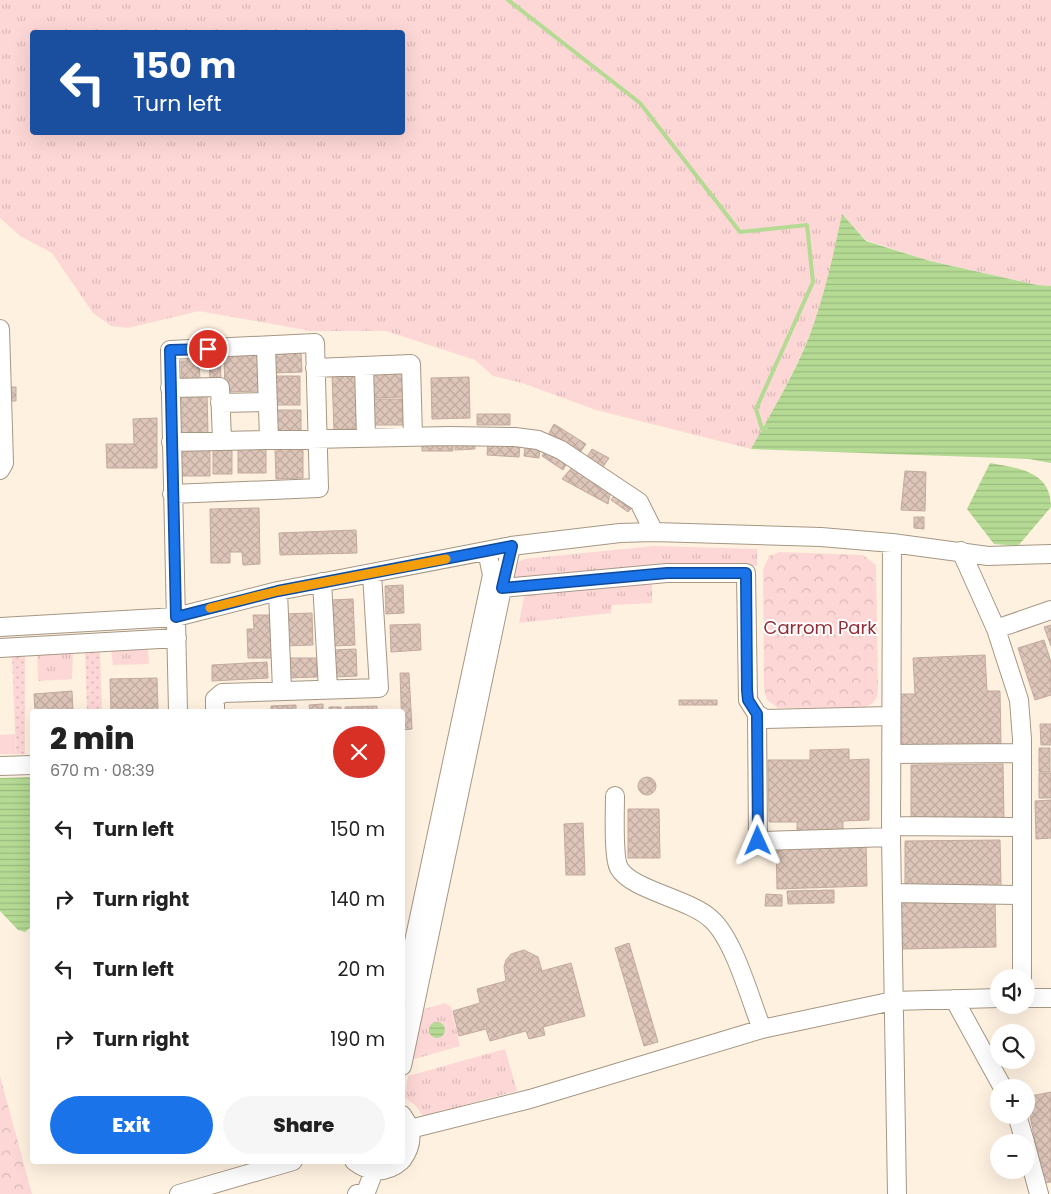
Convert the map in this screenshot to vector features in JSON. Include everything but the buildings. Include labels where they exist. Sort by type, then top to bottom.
[{"type":"lane","points":[[0,329],[4,462],[0,470]]},
{"type":"lane","points":[[172,494],[319,488],[315,343],[266,347],[170,350],[172,494],[178,709]]},
{"type":"lane","points":[[266,347],[269,440]]},
{"type":"lane","points":[[316,368],[411,364],[413,437]]},
{"type":"lane","points":[[364,366],[366,437]]},
{"type":"lane","points":[[170,388],[220,387],[222,441]]},
{"type":"lane","points":[[220,403],[268,402]]},
{"type":"lane","points":[[172,442],[366,437],[515,437],[538,440],[561,450],[639,502],[663,528]]},
{"type":"lane","points":[[0,627],[176,617],[278,591],[512,546],[663,528],[892,543],[988,556],[1051,554]]},
{"type":"lane","points":[[892,543],[890,716],[897,1194]]},
{"type":"lane","points":[[405,1052],[512,546]]},
{"type":"lane","points":[[405,984],[492,575],[487,551]]},
{"type":"lane","points":[[961,551],[996,629],[1019,700],[1022,753],[1022,969]]},
{"type":"lane","points":[[502,588],[667,573],[746,573],[747,695],[757,714],[765,719],[890,716]]},
{"type":"lane","points":[[215,709],[215,699],[222,693],[379,688],[372,574]]},
{"type":"lane","points":[[322,582],[328,689]]},
{"type":"lane","points":[[278,591],[282,690]]},
{"type":"lane","points":[[996,629],[1051,610]]},
{"type":"lane","points":[[0,648],[177,638]]},
{"type":"lane","points":[[757,714],[758,841],[891,832],[1021,827]]},
{"type":"lane","points":[[891,754],[1022,753]]},
{"type":"lane","points":[[0,766],[30,765]]},
{"type":"lane","points":[[615,796],[618,868],[629,880],[687,903],[711,918],[724,934],[762,1029]]},
{"type":"lane","points":[[892,893],[1022,895]]},
{"type":"lane","points":[[405,1154],[411,1140],[406,1122],[530,1099],[762,1029],[893,1001],[990,998]]},
{"type":"lane","points":[[1035,998],[1051,998]]},
{"type":"lane","points":[[954,999],[998,1079]]},
{"type":"lane","points":[[358,1164],[374,1171],[385,1170],[396,1164]]},
{"type":"lane","points":[[179,1194],[266,1166]]},
{"type":"lane","points":[[357,1194],[366,1192],[374,1171]]},
{"type":"lane","points":[[1035,1179],[1039,1194]]},
{"type":"green space","points":[[0,0],[1051,0],[1051,286],[1037,285],[930,261],[866,240],[842,215],[826,285],[807,342],[751,449],[596,410],[522,383],[493,376],[475,360],[386,331],[311,331],[199,311],[128,328],[111,326],[93,313],[52,253],[20,236],[0,218]]},
{"type":"green space","points":[[654,546],[757,549],[757,566],[653,567],[523,579],[513,577],[516,563],[524,559]]},
{"type":"green space","name":"Carrom Park","points":[[780,552],[863,555],[876,565],[878,693],[876,699],[865,707],[778,708],[767,700],[764,689],[763,570],[769,556]]},
{"type":"green space","points":[[648,581],[652,584],[652,603],[612,605],[611,613],[519,623],[525,592]]},
{"type":"green space","points":[[148,649],[149,664],[113,665],[111,650]]},
{"type":"green space","points":[[73,652],[72,679],[39,681],[37,655]]},
{"type":"green space","points":[[85,652],[100,652],[102,709],[87,709]]},
{"type":"green space","points":[[25,655],[25,754],[16,754],[12,656]]},
{"type":"green space","points":[[15,734],[16,754],[0,754],[0,735]]},
{"type":"green space","points":[[445,1003],[451,1007],[460,1046],[411,1060],[421,1010]]},
{"type":"green space","points":[[505,1049],[517,1091],[423,1116],[416,1106],[405,1098],[408,1076]]},
{"type":"green space","points":[[0,1076],[32,1194],[0,1194]]},
{"type":"shaded area","points":[[842,214],[866,241],[930,261],[1037,285],[1051,286],[1051,463],[1029,459],[751,449],[785,389],[807,342],[826,284]]},
{"type":"shaded area","points":[[990,463],[1031,473],[1039,479],[1050,495],[1051,507],[1018,546],[994,544],[967,509]]},
{"type":"shaded area","points":[[30,777],[30,928],[25,932],[18,930],[0,911],[0,778]]},
{"type":"shaded area","points":[[437,1022],[445,1030],[437,1038],[429,1030]]},
{"type":"waterway","points":[[508,0],[640,103],[740,232],[807,225],[813,282],[756,409],[762,429],[766,429]]},
{"type":"slow traffic","points":[[210,608],[278,591],[446,559]]},
{"type":"route","points":[[208,349],[170,350],[176,617],[278,591],[512,546],[502,588],[667,573],[746,573],[747,690],[748,700],[757,714],[758,841]]}]
